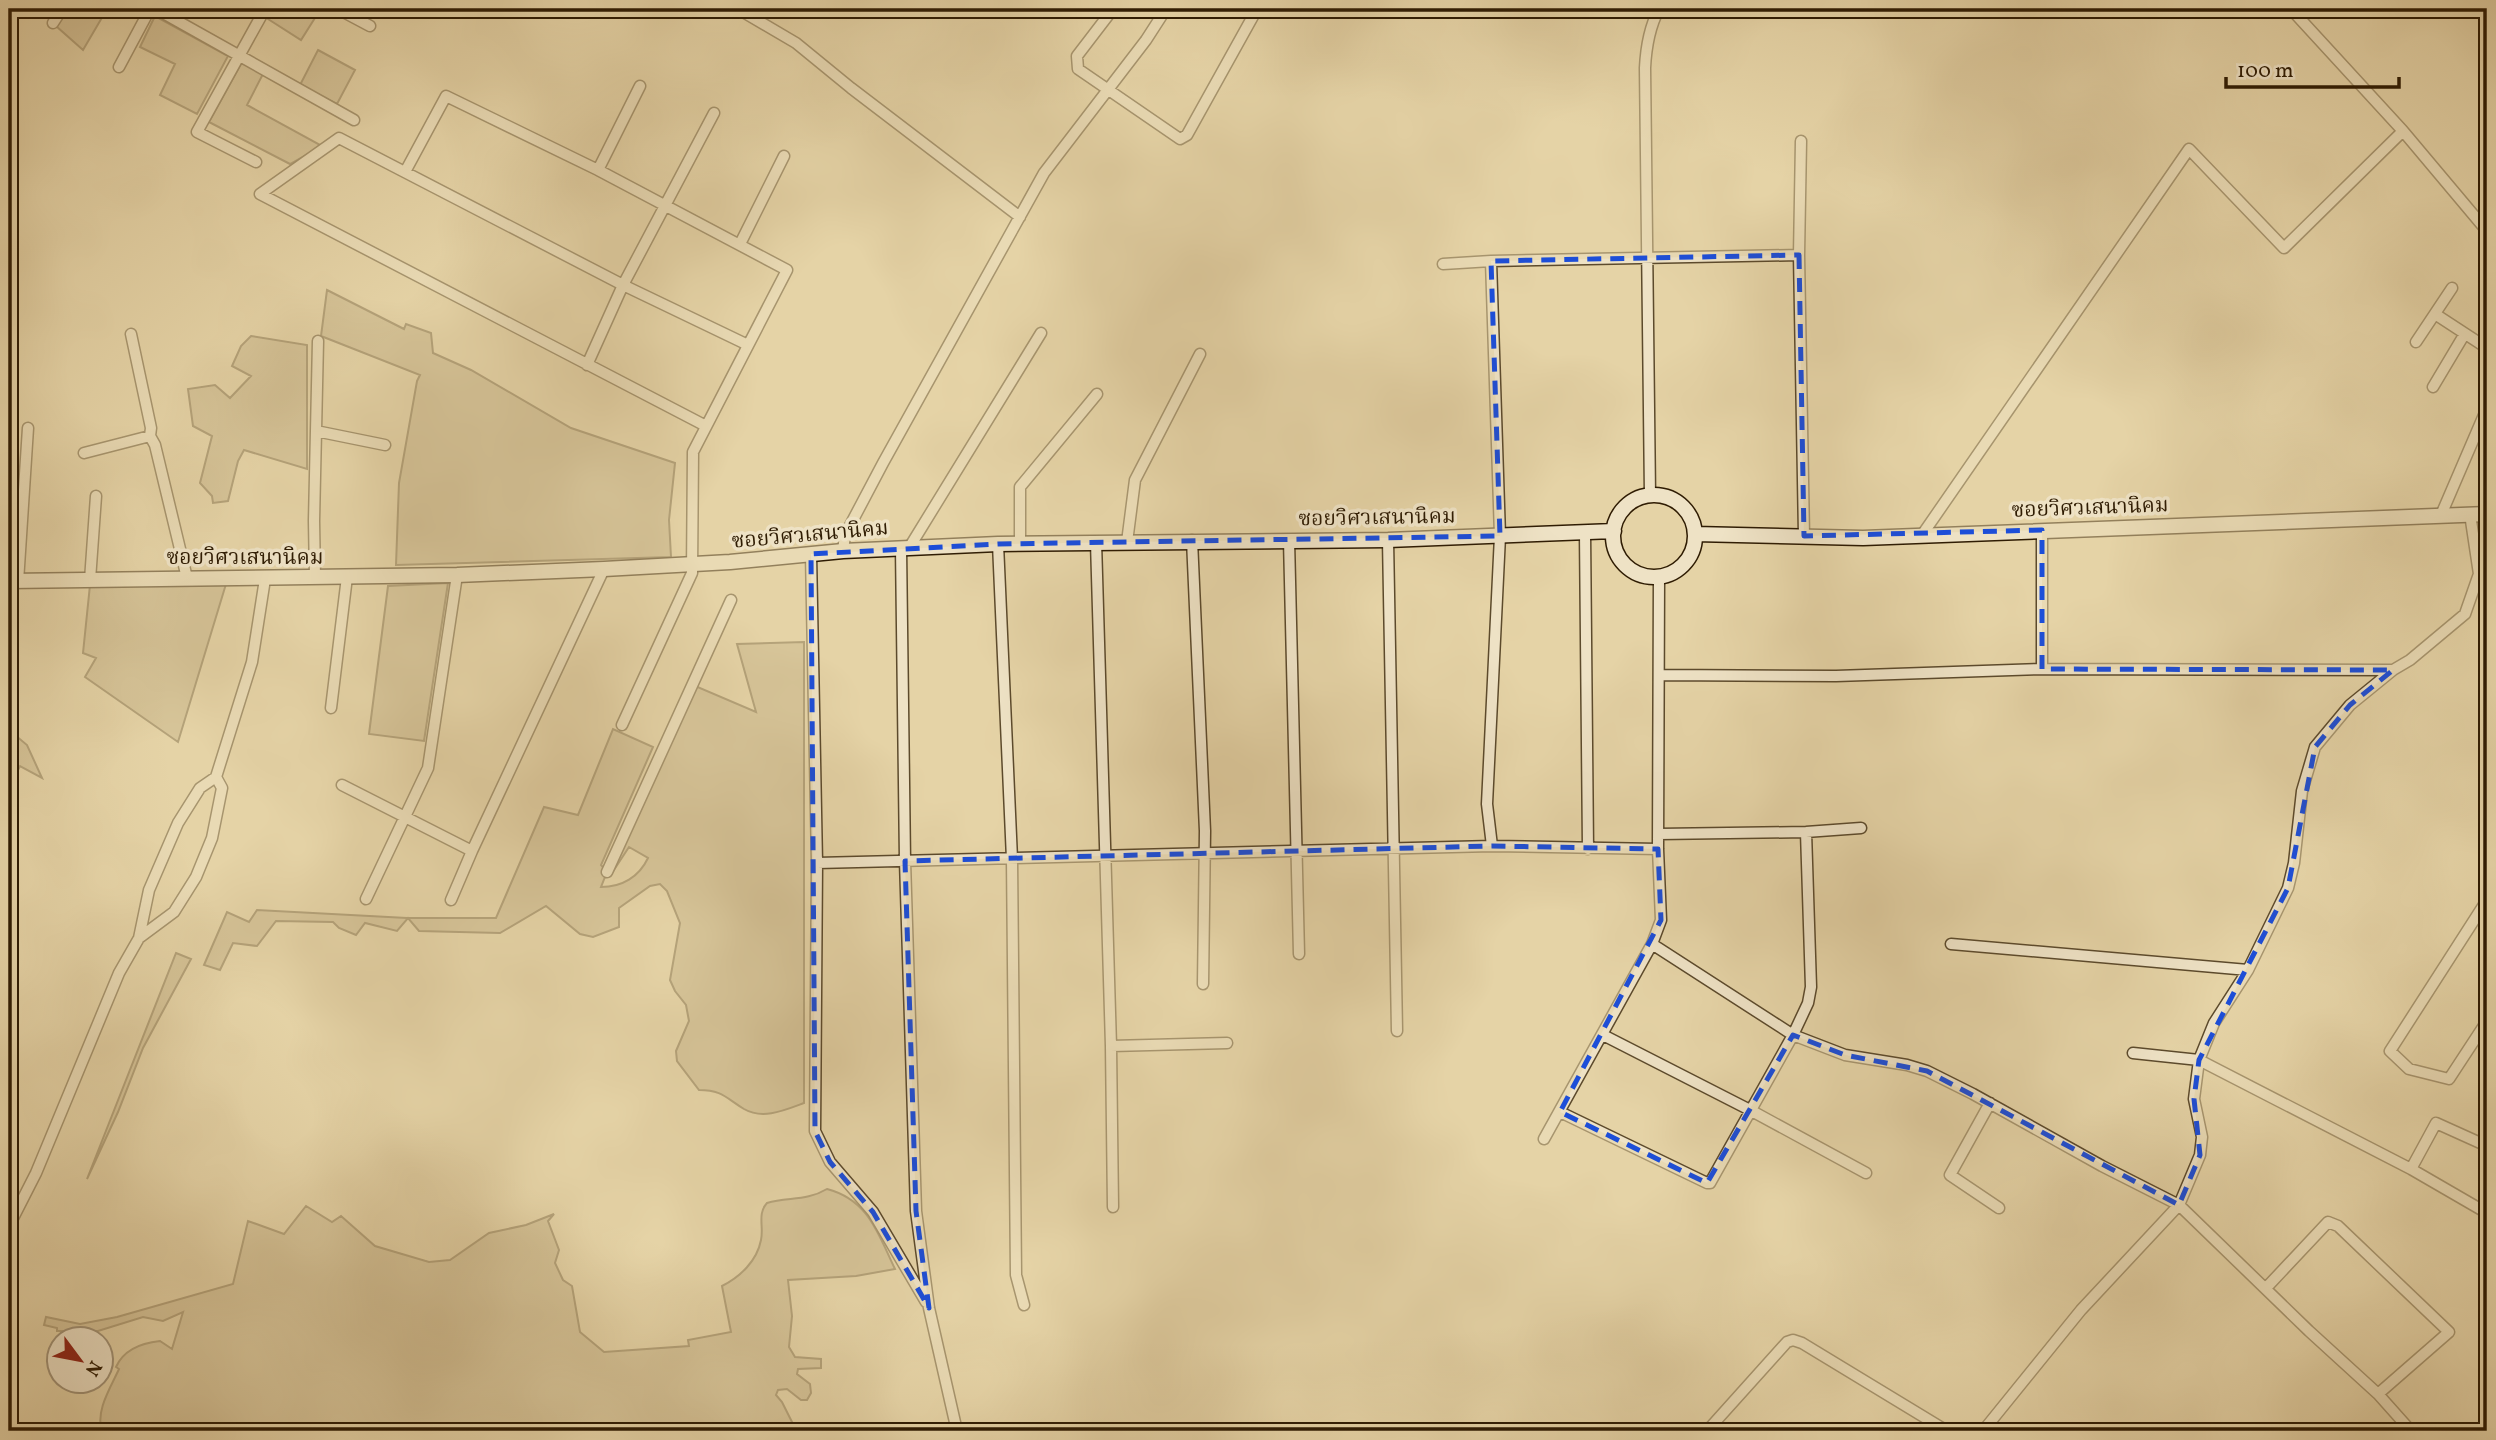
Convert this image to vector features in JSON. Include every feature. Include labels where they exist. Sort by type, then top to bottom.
[{"type":"street","points":[[53,23],[62,9]]},
{"type":"street","points":[[119,67],[150,9]]},
{"type":"street","points":[[156,9],[354,120]]},
{"type":"street","points":[[256,162],[197,132],[265,9]]},
{"type":"street","points":[[338,9],[370,26]]},
{"type":"street","points":[[738,9],[796,43],[1020,217]]},
{"type":"street","points":[[1113,9],[1076,60],[1082,74],[1180,139],[1187,135],[1257,9]]},
{"type":"street","points":[[843,551],[845,535],[883,463],[1044,173],[1146,40],[1166,9]]},
{"type":"street","points":[[1650,495],[1646,47],[1659,9]]},
{"type":"street","points":[[2291,9],[2403,131],[2487,231]]},
{"type":"street","points":[[598,170],[640,86]]},
{"type":"street","points":[[405,172],[446,96],[598,170],[787,270],[693,452],[692,573],[622,725]]},
{"type":"street","points":[[587,365],[623,285],[714,113]]},
{"type":"street","points":[[1922,535],[2189,149],[2284,248],[2403,131]]},
{"type":"street","points":[[706,426],[260,194],[339,138],[623,285],[748,345]]},
{"type":"street","points":[[1801,141],[1799,255],[1804,536]]},
{"type":"street","points":[[740,244],[784,156]]},
{"type":"street","points":[[1443,264],[1799,255]]},
{"type":"street","points":[[1491,261],[1500,536],[1487,804],[1492,846]]},
{"type":"street","points":[[2416,342],[2452,288]]},
{"type":"street","points":[[2435,314],[2487,348]]},
{"type":"street","points":[[957,1431],[929,1308],[916,1212],[905,861],[905,548],[1041,333]]},
{"type":"street","points":[[131,334],[151,428],[150,436],[155,445],[187,578]]},
{"type":"street","points":[[2433,387],[2464,335]]},
{"type":"street","points":[[315,578],[318,341]]},
{"type":"street","points":[[1128,542],[1135,480],[1200,354]]},
{"type":"street","points":[[1020,544],[1020,487],[1097,394]]},
{"type":"street","points":[[2441,515],[2487,408]]},
{"type":"street","points":[[13,582],[28,428]]},
{"type":"street","points":[[316,431],[385,444]]},
{"type":"street","points":[[84,453],[150,436]]},
{"type":"street","points":[[1650,495],[1664,496],[1676,501],[1686,510],[1695,534],[1694,546],[1681,567],[1659,577],[1647,576],[1625,565],[1614,544],[1614,531],[1618,518],[1626,507],[1637,499],[1650,495]]},
{"type":"street","points":[[90,580],[96,496]]},
{"type":"street","points":[[1983,1431],[2081,1310],[2179,1205],[2200,1155],[2202,1137],[2194,1099],[2199,1060],[2214,1023],[2248,970],[2288,888],[2294,863],[2302,791],[2315,747],[2350,705],[2465,614],[2479,574],[2470,514]]},
{"type":"street","name":"ซอยวิศวเสนานิคม","points":[[1695,534],[1864,538],[2487,514]]},
{"type":"street","points":[[2042,530],[2042,669]]},
{"type":"street","name":"ซอยวิศวเสนานิคม","points":[[13,582],[457,575],[604,569],[843,551],[998,544],[1388,540],[1614,531]]},
{"type":"street","points":[[1585,533],[1588,849]]},
{"type":"street","points":[[1192,540],[1205,854],[1203,984]]},
{"type":"street","points":[[1289,540],[1299,954]]},
{"type":"street","points":[[1388,540],[1397,1031]]},
{"type":"street","points":[[1096,542],[1111,1046],[1113,1208]]},
{"type":"street","points":[[998,544],[1012,859],[1016,1275],[1024,1305]]},
{"type":"street","points":[[811,554],[817,863],[815,1131],[830,1162],[873,1212],[929,1308]]},
{"type":"street","points":[[451,900],[604,569]]},
{"type":"street","points":[[366,899],[428,768],[457,575]]},
{"type":"street","points":[[331,708],[347,577]]},
{"type":"street","points":[[1544,1139],[1652,944],[1661,920],[1658,849],[1661,675],[1659,577]]},
{"type":"street","points":[[9,1226],[36,1173],[119,973],[139,938],[149,890],[177,823],[200,788],[216,777],[252,662],[265,579]]},
{"type":"street","points":[[607,872],[731,600]]},
{"type":"street","points":[[1661,675],[1836,676],[2042,669],[2393,670]]},
{"type":"street","points":[[139,938],[174,912],[196,877],[212,838],[222,788],[216,777]]},
{"type":"street","points":[[342,785],[472,851]]},
{"type":"street","points":[[1659,834],[1806,832],[1861,828]]},
{"type":"street","points":[[1560,1112],[1710,1183],[1793,1035],[1808,1003],[1811,986],[1806,832]]},
{"type":"street","points":[[817,863],[1492,846],[1658,849]]},
{"type":"street","points":[[2487,900],[2390,1051],[2409,1069],[2449,1079],[2487,1021]]},
{"type":"street","points":[[1652,944],[1793,1035],[1845,1055],[1927,1071],[2179,1205],[2378,1394],[2411,1431]]},
{"type":"street","points":[[1951,944],[2248,970]]},
{"type":"street","points":[[1603,1035],[1866,1173]]},
{"type":"street","points":[[1111,1046],[1227,1043]]},
{"type":"street","points":[[2133,1053],[2199,1060],[2411,1170],[2487,1213]]},
{"type":"street","points":[[1990,1103],[1950,1175],[1999,1208]]},
{"type":"street","points":[[2411,1170],[2436,1123],[2487,1146]]},
{"type":"street","points":[[2266,1288],[2328,1222],[2338,1226],[2449,1332],[2378,1394]]},
{"type":"street","points":[[1707,1431],[1787,1342],[1793,1340],[1947,1431]]},
{"type":"highlighted area","points":[[1799,255],[1804,536],[2042,530],[2042,669],[2393,670],[2350,705],[2315,747],[2288,888],[2199,1060],[2194,1099],[2200,1155],[2179,1205],[1927,1071],[1845,1055],[1793,1035],[1707,1183],[1560,1112],[1661,920],[1658,849],[1492,846],[905,861],[916,1211],[929,1308],[873,1212],[830,1162],[815,1131],[811,554],[998,544],[1500,536],[1491,261]]},
{"type":"shaded area","points":[[67,9],[107,9],[83,50],[56,26]]},
{"type":"shaded area","points":[[274,9],[320,10],[301,40],[268,19]]},
{"type":"shaded area","points":[[155,16],[228,56],[197,114],[160,95],[175,64],[140,47]]},
{"type":"shaded area","points":[[318,50],[355,70],[337,104],[300,85]]},
{"type":"shaded area","points":[[242,62],[263,74],[247,105],[322,146],[290,164],[209,122]]},
{"type":"shaded area","points":[[327,290],[404,329],[406,324],[431,333],[433,353],[471,370],[571,428],[675,463],[669,520],[671,557],[396,565],[399,483],[420,375],[321,336]]},
{"type":"shaded area","points":[[251,336],[307,345],[307,469],[244,450],[238,461],[228,501],[213,503],[212,496],[200,483],[212,436],[193,426],[188,389],[215,385],[230,398],[251,376],[232,366],[241,346]]},
{"type":"shaded area","points":[[448,583],[424,741],[369,734],[388,586]]},
{"type":"shaded area","points":[[226,584],[178,742],[85,677],[96,658],[83,653],[90,585]]},
{"type":"shaded area","points":[[804,642],[804,1103],[774,1113],[751,1112],[719,1093],[699,1090],[677,1061],[676,1051],[689,1021],[686,1005],[670,980],[680,923],[667,891],[660,884],[650,886],[619,908],[619,927],[593,937],[580,934],[546,906],[500,933],[419,931],[408,918],[496,918],[544,807],[578,815],[613,729],[653,747],[601,865],[607,872],[693,685],[756,712],[737,644]],"holes":[[[629,847],[648,858],[640,871],[629,880],[601,887],[607,872],[612,873]]]},
{"type":"shaded area","points":[[9,730],[27,745],[42,778],[20,766],[9,788]]},
{"type":"shaded area","points":[[257,910],[408,918],[397,931],[365,923],[356,935],[339,928],[333,922],[276,921],[257,946],[233,943],[220,970],[204,965],[227,912],[249,922]]},
{"type":"shaded area","points":[[176,953],[191,959],[143,1048],[118,1112],[87,1179]]},
{"type":"shaded area","points":[[827,1189],[841,1194],[862,1210],[877,1231],[895,1269],[856,1276],[788,1280],[792,1316],[789,1347],[795,1357],[821,1359],[821,1368],[798,1369],[797,1374],[810,1384],[811,1393],[807,1400],[801,1400],[787,1389],[778,1390],[776,1395],[795,1428],[793,1431],[102,1431],[102,1407],[107,1394],[116,1394],[116,1375],[119,1369],[116,1367],[119,1361],[128,1351],[146,1343],[160,1341],[172,1349],[183,1312],[163,1321],[143,1317],[116,1325],[80,1324],[117,1317],[233,1284],[248,1221],[284,1234],[306,1206],[332,1222],[341,1216],[375,1246],[429,1262],[450,1260],[489,1233],[526,1225],[554,1214],[548,1221],[559,1250],[555,1263],[563,1280],[572,1286],[580,1332],[604,1352],[689,1346],[688,1340],[731,1332],[722,1286],[741,1273],[756,1255],[762,1235],[761,1216],[764,1207],[775,1201],[820,1193]]},
{"type":"shaded area","points":[[46,1317],[80,1324],[46,1325],[44,1325]]}]
